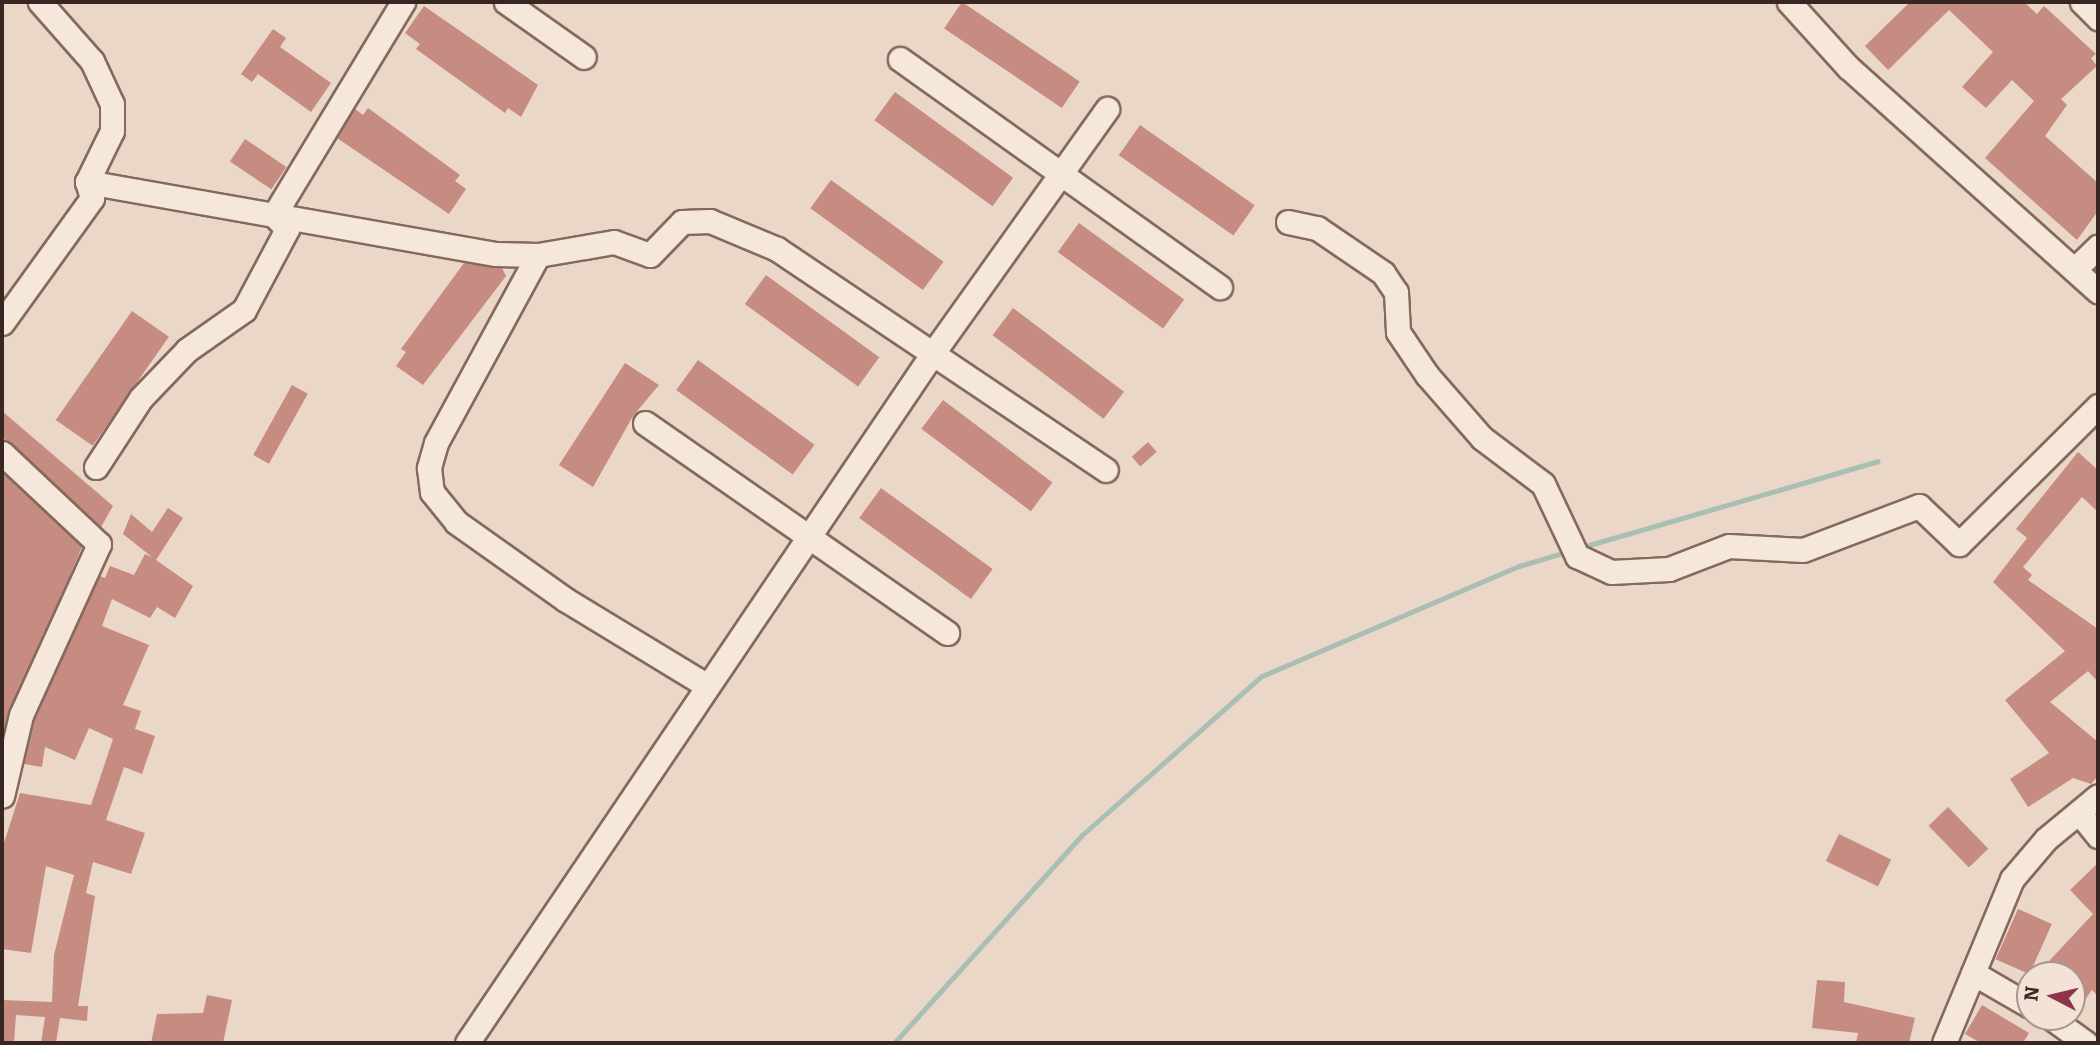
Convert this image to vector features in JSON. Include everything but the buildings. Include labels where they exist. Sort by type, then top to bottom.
[{"type":"street","points":[[2,323],[92,198],[87,182],[112,131],[112,104],[92,61],[40,2]]},
{"type":"street","points":[[274,215],[403,2]]},
{"type":"street","points":[[506,2],[584,57]]},
{"type":"street","points":[[1789,2],[1848,67],[2078,266],[2098,290]]},
{"type":"street","points":[[2082,2],[2098,18]]},
{"type":"street","points":[[900,59],[1220,287]]},
{"type":"street","points":[[467,1043],[706,685],[933,353],[1108,109]]},
{"type":"street","points":[[87,182],[496,254],[538,255],[614,242],[650,255],[682,222],[710,220],[777,249],[1106,470]]},
{"type":"street","points":[[96,467],[141,398],[187,351],[244,310],[287,229],[274,215]]},
{"type":"street","points":[[1288,222],[1317,228],[1383,273],[1396,292],[1402,341],[1434,384],[1482,438],[1543,484],[1577,555],[1611,572],[1669,569],[1728,545],[1803,550],[1919,506],[1959,544],[2098,407]]},
{"type":"street","points":[[2078,266],[2098,247]]},
{"type":"street","points":[[538,255],[436,443],[429,468],[432,492],[456,522],[555,592],[706,685]]},
{"type":"street","points":[[645,423],[947,633]]},
{"type":"street","points":[[2,453],[99,544],[21,715],[2,796]]},
{"type":"street","points":[[1944,1043],[2012,879],[2046,839],[2081,815],[2098,796]]},
{"type":"street","points":[[2081,815],[2098,836]]},
{"type":"street","points":[[1973,973],[2016,998]]},
{"type":"street","points":[[2069,1031],[2086,1043]]},
{"type":"waterway","points":[[1579,548],[1878,461]]},
{"type":"waterway","points":[[894,1043],[1082,835],[1262,676],[1519,566],[1569,551]]}]
